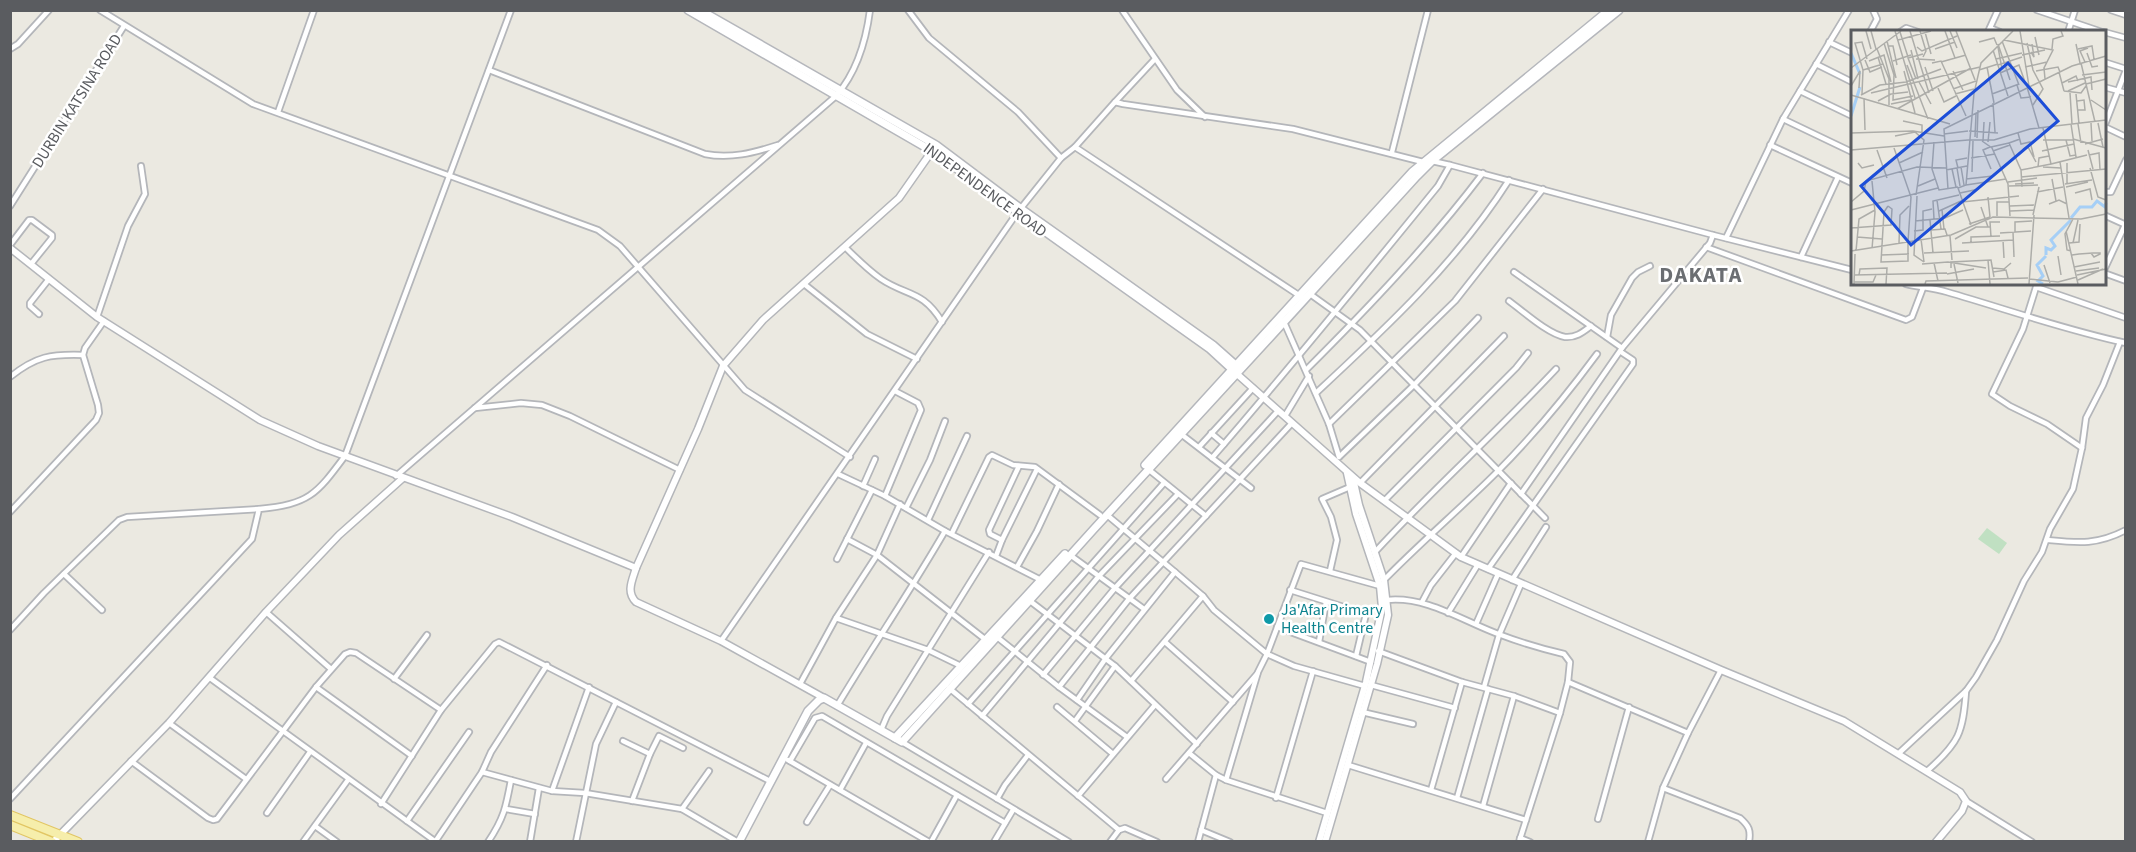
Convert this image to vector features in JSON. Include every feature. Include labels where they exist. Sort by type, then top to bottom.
[{"type":"main road","name":"INDEPENDENCE ROAD","points":[[688,10],[934,148],[1019,211],[1213,345],[1236,369]]},
{"type":"main road","name":"INDEPENDENCE ROAD","points":[[700,10],[838,94]]},
{"type":"main road","points":[[898,740],[961,666],[1070,555],[1103,515],[1181,434],[1300,296],[1357,237],[1432,160],[1609,10]]},
{"type":"main road","points":[[898,740],[1030,601],[1044,581],[1236,369],[1310,294],[1423,162],[1619,10]]},
{"type":"main road","points":[[739,842],[770,781],[786,760],[808,711],[819,700],[824,698],[898,740]]},
{"type":"main road","points":[[10,815],[78,842]]},
{"type":"main road","points":[[10,825],[52,842]]},
{"type":"street","points":[[10,49],[18,45],[49,10]]},
{"type":"street","points":[[100,10],[253,104],[598,231],[620,246],[740,385],[758,400],[850,457]]},
{"type":"street","points":[[278,112],[314,10]]},
{"type":"street","points":[[10,630],[112,525],[127,517],[278,507],[309,497],[321,487],[345,456],[511,10]]},
{"type":"street","points":[[52,842],[169,723],[266,612],[339,535],[399,477],[475,408],[838,94],[863,48],[870,10]]},
{"type":"street","points":[[908,10],[929,38],[1018,112],[1061,158]]},
{"type":"street","points":[[1122,10],[1177,90],[1205,117]]},
{"type":"street","points":[[1392,152],[1428,10]]},
{"type":"street","points":[[1726,238],[1783,119],[1849,10]]},
{"type":"street","points":[[1871,30],[1877,19],[1873,10]]},
{"type":"street","points":[[1989,30],[1998,10]]},
{"type":"street","points":[[2037,10],[2096,30]]},
{"type":"street","points":[[2068,30],[2075,10]]},
{"type":"street","points":[[2111,10],[2126,15]]},
{"type":"street","name":"DURBIN KATSINA ROAD","points":[[10,206],[124,26]]},
{"type":"street","points":[[2106,33],[2126,38]]},
{"type":"street","points":[[1829,42],[1851,53]]},
{"type":"street","points":[[721,641],[1019,211],[1061,158],[1075,147],[1155,59]]},
{"type":"street","points":[[2106,63],[2126,70],[2107,115]]},
{"type":"street","points":[[1816,64],[1851,82]]},
{"type":"street","points":[[489,70],[705,154],[717,157],[750,154],[781,144]]},
{"type":"street","points":[[2106,88],[2126,93]]},
{"type":"street","points":[[1800,91],[1851,116]]},
{"type":"street","points":[[1115,102],[1293,129],[1392,152],[1423,162],[1432,160],[1851,270]]},
{"type":"street","points":[[1783,119],[1851,152]]},
{"type":"street","points":[[2106,127],[2126,137]]},
{"type":"street","points":[[1770,145],[1851,183]]},
{"type":"street","points":[[1075,147],[1300,296]]},
{"type":"street","points":[[824,698],[721,641],[636,602],[630,596],[629,591],[636,568],[723,366],[763,320],[899,198],[934,148]]},
{"type":"street","points":[[2106,192],[2111,192],[2126,160]]},
{"type":"street","points":[[1212,458],[1438,186],[1450,165]]},
{"type":"street","points":[[97,316],[128,226],[146,194],[141,166]]},
{"type":"street","points":[[1306,370],[1352,324],[1457,208],[1483,173]]},
{"type":"street","points":[[1801,257],[1838,177]]},
{"type":"street","points":[[1316,393],[1371,342],[1436,276],[1486,215],[1509,180]]},
{"type":"street","points":[[1329,424],[1455,301],[1543,189]]},
{"type":"street","points":[[2106,216],[2125,225],[2106,267]]},
{"type":"street","points":[[31,264],[52,235],[29,220],[10,246],[31,264],[49,279],[104,321],[260,420],[345,456],[512,517],[636,568]]},
{"type":"street","points":[[1521,494],[1622,350],[1706,247],[1713,235]]},
{"type":"street","points":[[1706,247],[1906,320],[1912,317],[1923,288]]},
{"type":"street","points":[[844,248],[882,280],[917,295],[935,310],[942,322]]},
{"type":"street","points":[[1607,337],[1611,315],[1632,278],[1650,266]]},
{"type":"street","points":[[1487,570],[1633,364],[1633,360],[1607,337],[1514,272]]},
{"type":"street","points":[[2106,272],[2126,281]]},
{"type":"street","points":[[39,314],[30,306],[30,303],[49,279]]},
{"type":"street","points":[[804,284],[867,334],[917,359]]},
{"type":"street","points":[[1898,753],[1966,691],[1997,640],[2024,581],[2048,540],[2050,529],[2073,489],[2086,418],[2123,343],[2025,317],[1944,290],[1910,285]]},
{"type":"street","points":[[2082,448],[2048,424],[2010,406],[1992,394],[2023,328],[2036,285],[2126,318]]},
{"type":"street","points":[[1310,294],[1352,324],[1371,342],[1545,518]]},
{"type":"street","points":[[1509,301],[1550,330],[1566,337],[1578,335],[1591,326]]},
{"type":"street","points":[[1338,459],[1478,318]]},
{"type":"street","points":[[10,512],[96,420],[99,413],[98,405],[83,355],[85,348],[104,321]]},
{"type":"street","points":[[1284,322],[1329,424],[1338,459]]},
{"type":"street","points":[[1360,483],[1504,336]]},
{"type":"street","points":[[1384,501],[1516,368],[1528,353]]},
{"type":"street","points":[[10,377],[31,362],[43,357],[57,354],[83,355]]},
{"type":"street","points":[[1384,580],[1401,561],[1432,536],[1498,471],[1562,401],[1597,354]]},
{"type":"street","points":[[1236,369],[1278,411],[1338,459],[1347,472],[1360,483],[1459,555],[1487,570],[1844,721],[1928,771],[1960,792],[1966,801],[2032,842]]},
{"type":"street","points":[[1374,552],[1406,517],[1556,369]]},
{"type":"street","points":[[1285,416],[1309,376]]},
{"type":"street","points":[[1199,447],[1253,388]]},
{"type":"street","points":[[885,495],[921,410],[918,403],[895,391]]},
{"type":"street","points":[[475,408],[521,403],[550,408],[680,470]]},
{"type":"street","points":[[1043,675],[1115,588],[1278,411]]},
{"type":"street","points":[[906,508],[930,460],[945,421]]},
{"type":"street","points":[[1059,687],[1129,599],[1293,423]]},
{"type":"street","points":[[1211,433],[1224,444]]},
{"type":"street","points":[[1181,434],[1251,488]]},
{"type":"street","points":[[927,520],[967,436]]},
{"type":"street","points":[[952,533],[989,457],[995,455],[1019,466],[1032,466],[1123,528],[1267,654],[1313,671],[1455,708]]},
{"type":"street","points":[[863,486],[875,459]]},
{"type":"street","points":[[1002,540],[990,534],[989,530],[1019,466]]},
{"type":"street","points":[[996,556],[1037,469]]},
{"type":"street","points":[[1148,469],[1206,516]]},
{"type":"street","points":[[1323,839],[1327,813],[1368,685],[1371,662],[1377,651],[1382,608],[1380,586],[1356,514],[1347,472]]},
{"type":"street","points":[[838,474],[885,495],[945,531],[1044,581]]},
{"type":"street","points":[[1323,839],[1348,765],[1388,615],[1384,580],[1359,505],[1353,477]]},
{"type":"street","points":[[968,704],[1164,483]]},
{"type":"street","points":[[1422,602],[1428,590],[1459,555],[1510,483]]},
{"type":"street","points":[[1017,567],[1059,484]]},
{"type":"street","points":[[1330,571],[1336,540],[1331,517],[1322,499],[1350,487]]},
{"type":"street","points":[[837,559],[872,490]]},
{"type":"street","points":[[982,716],[1099,576],[1178,494]]},
{"type":"street","points":[[800,684],[836,618],[877,555],[900,504]]},
{"type":"street","points":[[10,799],[252,539],[259,509]]},
{"type":"street","points":[[1512,580],[1546,527]]},
{"type":"street","points":[[2048,540],[2091,543],[2126,530]]},
{"type":"street","points":[[837,706],[879,635],[914,585],[945,531]]},
{"type":"street","points":[[847,539],[877,555],[986,640]]},
{"type":"street","points":[[881,730],[887,716],[989,552]]},
{"type":"street","points":[[1070,555],[1144,609]]},
{"type":"street","points":[[1226,780],[1258,672],[1301,564],[1380,586]]},
{"type":"street","points":[[1448,613],[1478,566]]},
{"type":"street","points":[[1077,700],[1106,658],[1175,572]]},
{"type":"street","points":[[64,574],[102,610]]},
{"type":"street","points":[[1476,624],[1498,574]]},
{"type":"street","points":[[1457,798],[1500,635],[1521,584]]},
{"type":"street","points":[[1290,590],[1366,614],[1356,656]]},
{"type":"street","points":[[1131,681],[1203,596]]},
{"type":"street","points":[[1387,600],[1401,598],[1422,602],[1500,635],[1564,654],[1570,662],[1568,682],[1560,713],[1520,840],[1530,842]]},
{"type":"street","points":[[1030,601],[1106,658],[1197,744]]},
{"type":"street","points":[[1319,642],[1326,603]]},
{"type":"street","points":[[266,612],[331,669]]},
{"type":"street","points":[[836,618],[879,635],[928,650],[961,666]]},
{"type":"street","points":[[1277,627],[1371,662]]},
{"type":"street","points":[[394,679],[427,634]]},
{"type":"street","points":[[997,637],[1043,675],[1127,737]]},
{"type":"street","points":[[381,804],[441,710],[495,644],[504,642],[770,781]]},
{"type":"street","points":[[1165,642],[1233,702]]},
{"type":"street","points":[[1377,651],[1560,713]]},
{"type":"street","points":[[131,760],[213,820],[217,819],[316,687],[345,654],[357,653],[441,710]]},
{"type":"street","points":[[210,678],[435,841],[482,772],[490,752],[546,665]]},
{"type":"street","points":[[1075,721],[1115,666]]},
{"type":"street","points":[[1649,841],[1664,788],[1721,670]]},
{"type":"street","points":[[1276,798],[1313,671]]},
{"type":"street","points":[[1166,779],[1258,672]]},
{"type":"street","points":[[1431,790],[1462,681]]},
{"type":"street","points":[[1568,682],[1689,733]]},
{"type":"street","points":[[316,687],[412,756]]},
{"type":"street","points":[[552,791],[588,687]]},
{"type":"street","points":[[949,688],[1119,830]]},
{"type":"street","points":[[1928,771],[1947,754],[1959,737],[1964,718],[1966,691]]},
{"type":"street","points":[[1482,806],[1514,696]]},
{"type":"street","points":[[576,842],[596,744],[616,702]]},
{"type":"street","points":[[1078,796],[1155,705]]},
{"type":"street","points":[[1058,707],[1113,754]]},
{"type":"street","points":[[1598,819],[1629,707]]},
{"type":"street","points":[[1362,712],[1413,724]]},
{"type":"street","points":[[957,795],[930,842],[786,760],[815,718],[822,716],[1005,823]]},
{"type":"street","points":[[169,723],[246,779]]},
{"type":"street","points":[[407,821],[469,732]]},
{"type":"street","points":[[632,801],[659,736],[683,748]]},
{"type":"street","points":[[898,740],[1069,842]]},
{"type":"street","points":[[623,741],[650,754]]},
{"type":"street","points":[[840,790],[866,742]]},
{"type":"street","points":[[267,813],[310,752]]},
{"type":"street","points":[[1189,753],[1216,775],[1226,780],[1327,813]]},
{"type":"street","points":[[997,799],[1028,755]]},
{"type":"street","points":[[1348,765],[1526,820]]},
{"type":"street","points":[[682,810],[709,771]]},
{"type":"street","points":[[482,772],[552,791],[585,793],[682,810],[739,842]]},
{"type":"street","points":[[1198,842],[1216,775]]},
{"type":"street","points":[[303,842],[348,780]]},
{"type":"street","points":[[488,842],[500,824],[506,809],[511,780]]},
{"type":"street","points":[[807,822],[830,785]]},
{"type":"street","points":[[530,842],[539,788]]},
{"type":"street","points":[[1664,788],[1740,818],[1747,823],[1751,831],[1749,842]]},
{"type":"street","points":[[1936,842],[1962,811],[1966,801]]},
{"type":"street","points":[[506,809],[535,814]]},
{"type":"street","points":[[994,842],[1013,810]]},
{"type":"street","points":[[315,826],[337,842]]},
{"type":"street","points":[[1110,842],[1119,830],[1125,828],[1157,842]]},
{"type":"street","points":[[1201,830],[1230,842]]},
{"type":"green space","points":[[1987,528],[2007,543],[1999,554],[1978,539]]},
{"type":"place","name":"Ja'Afar Primary Health Centre","points":[[1269,619]]},
{"type":"district","name":"DAKATA","points":[[1701,275]]}]
